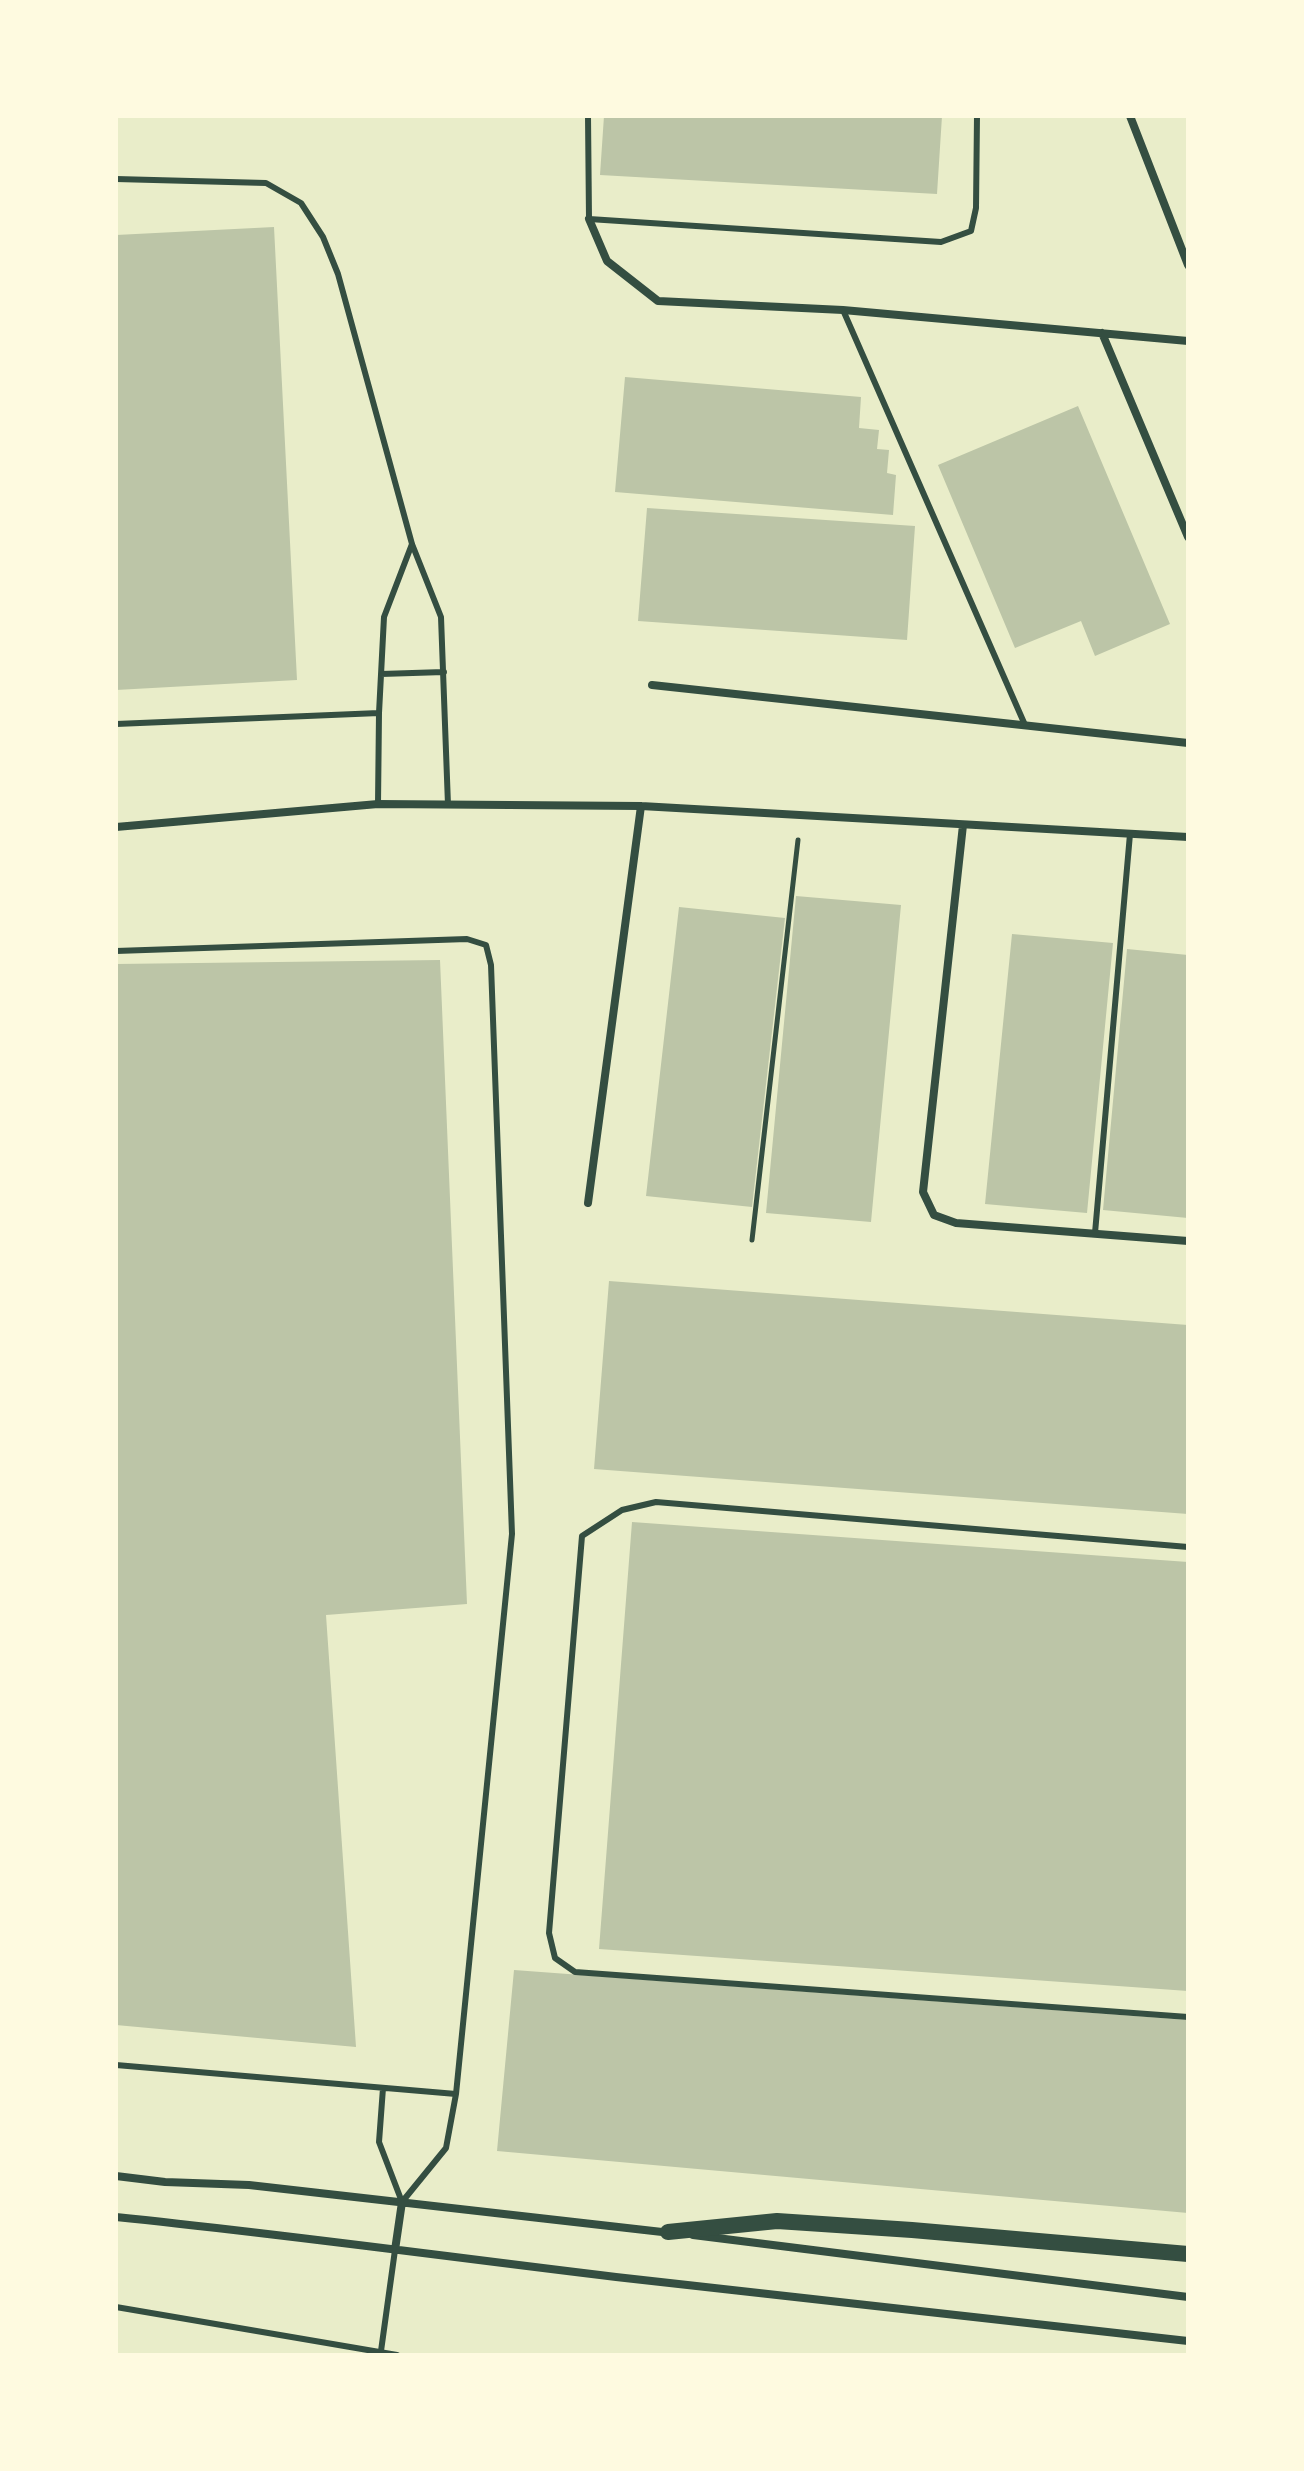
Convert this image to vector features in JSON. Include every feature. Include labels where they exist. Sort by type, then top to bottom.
[{"type":"main road","points":[[668,2232],[777,2221],[1188,2254]]},
{"type":"street","points":[[1130,116],[1188,265]]},
{"type":"street","points":[[589,219],[607,261],[658,301],[843,310],[1188,341]]},
{"type":"street","points":[[1102,333],[1188,537]]},
{"type":"street","points":[[652,685],[1188,743]]},
{"type":"street","points":[[116,827],[378,804],[641,806],[1188,837]]},
{"type":"street","points":[[588,1203],[641,806]]},
{"type":"street","points":[[963,825],[923,1192],[934,1215],[956,1223],[1188,1241]]},
{"type":"street","points":[[116,2176],[165,2182],[249,2185],[668,2232],[1188,2297]]},
{"type":"street","points":[[395,2250],[402,2202]]},
{"type":"street","points":[[116,2217],[784,2297],[1188,2341]]},
{"type":"lane","points":[[588,116],[589,219],[941,242],[971,231],[976,208],[977,116]]},
{"type":"lane","points":[[116,179],[266,183],[301,203],[323,237],[338,274],[412,544],[441,617],[448,805]]},
{"type":"lane","points":[[843,310],[1025,725]]},
{"type":"lane","points":[[378,804],[384,617],[412,544]]},
{"type":"lane","points":[[381,674],[444,672]]},
{"type":"lane","points":[[116,724],[379,713]]},
{"type":"lane","points":[[1095,1233],[1130,834]]},
{"type":"lane","points":[[116,951],[467,939],[486,945],[491,965],[512,1534],[456,2094],[446,2148],[402,2202],[379,2142],[383,2088]]},
{"type":"lane","points":[[1188,1547],[656,1502],[622,1510],[582,1536],[549,1933],[555,1958],[575,1972],[1188,2017]]},
{"type":"lane","points":[[116,2065],[456,2094]]},
{"type":"lane","points":[[381,2351],[395,2250]]},
{"type":"lane","points":[[116,2307],[397,2355]]},
{"type":"path","points":[[752,1240],[801,816]]},
{"type":"building","points":[[604,116],[942,116],[937,194],[600,175]]},
{"type":"building","points":[[274,227],[297,680],[116,690],[116,235]]},
{"type":"building","points":[[625,377],[861,397],[859,428],[879,430],[877,449],[889,450],[887,473],[896,475],[893,515],[615,492]]},
{"type":"building","points":[[1078,406],[1170,624],[1095,656],[1081,621],[1015,648],[938,465]]},
{"type":"building","points":[[647,508],[915,526],[907,640],[638,621]]},
{"type":"building","points":[[796,896],[901,905],[871,1222],[766,1213]]},
{"type":"building","points":[[679,907],[785,918],[752,1207],[646,1196]]},
{"type":"building","points":[[1012,934],[1113,943],[1087,1213],[985,1204]]},
{"type":"building","points":[[1127,949],[1188,955],[1188,1218],[1103,1210]]},
{"type":"building","points":[[440,960],[467,1604],[326,1615],[356,2047],[116,2025],[116,964]]},
{"type":"building","points":[[609,1281],[1188,1325],[1188,1514],[594,1469]]},
{"type":"building","points":[[632,1522],[1188,1562],[1188,1991],[599,1949]]},
{"type":"building","points":[[514,1970],[1188,2020],[1188,2213],[497,2151]]}]
